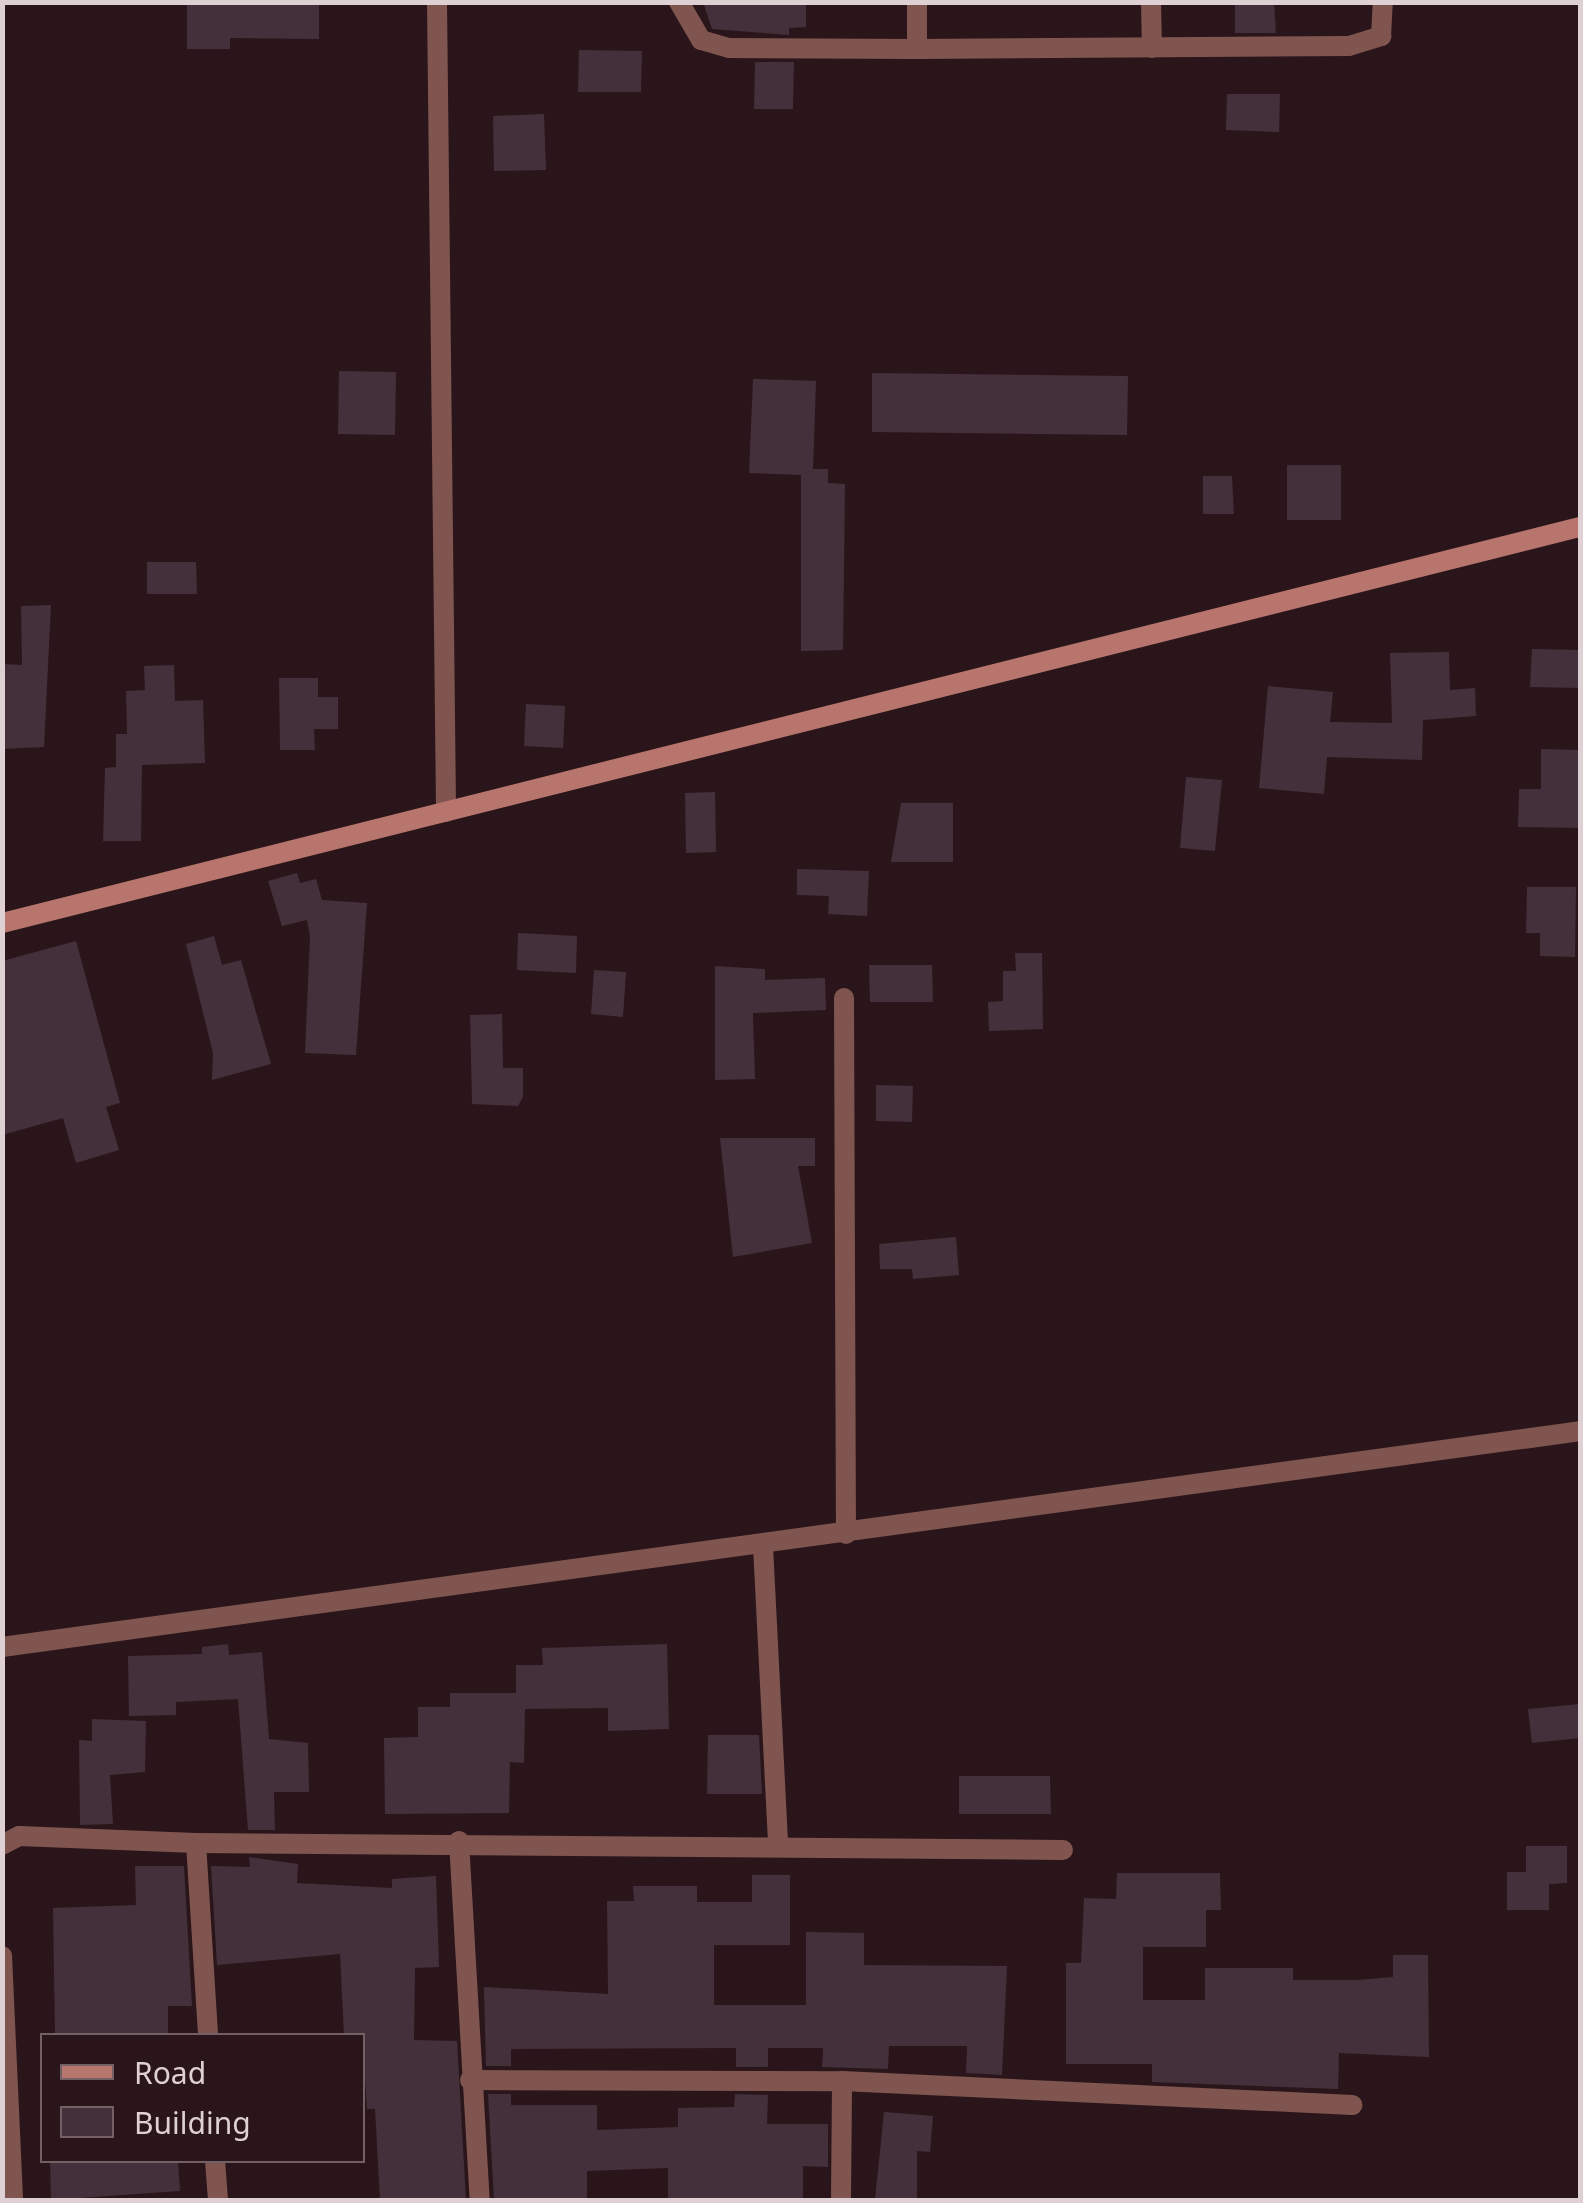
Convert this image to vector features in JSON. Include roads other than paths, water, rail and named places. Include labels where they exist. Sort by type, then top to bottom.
[{"type":"street","points":[[437,2],[446,812]]},
{"type":"street","points":[[679,2],[702,40],[729,48],[917,49],[1366,43],[1381,36],[1384,2]]},
{"type":"street","points":[[917,2],[917,49]]},
{"type":"street","points":[[1151,2],[1152,48]]},
{"type":"street","points":[[2,923],[1580,527]]},
{"type":"street","points":[[844,998],[846,1534]]},
{"type":"street","points":[[2,1648],[1580,1431]]},
{"type":"street","points":[[763,1546],[778,1844]]},
{"type":"street","points":[[2,1845],[20,1836],[196,1843],[459,1841],[1063,1850]]},
{"type":"street","points":[[459,1841],[480,2200]]},
{"type":"street","points":[[196,1843],[208,2033]]},
{"type":"street","points":[[2,1956],[13,2200]]},
{"type":"street","points":[[470,2080],[842,2082],[1352,2105]]},
{"type":"street","points":[[841,2200],[842,2082]]},
{"type":"street","points":[[216,2163],[218,2200]]}]
